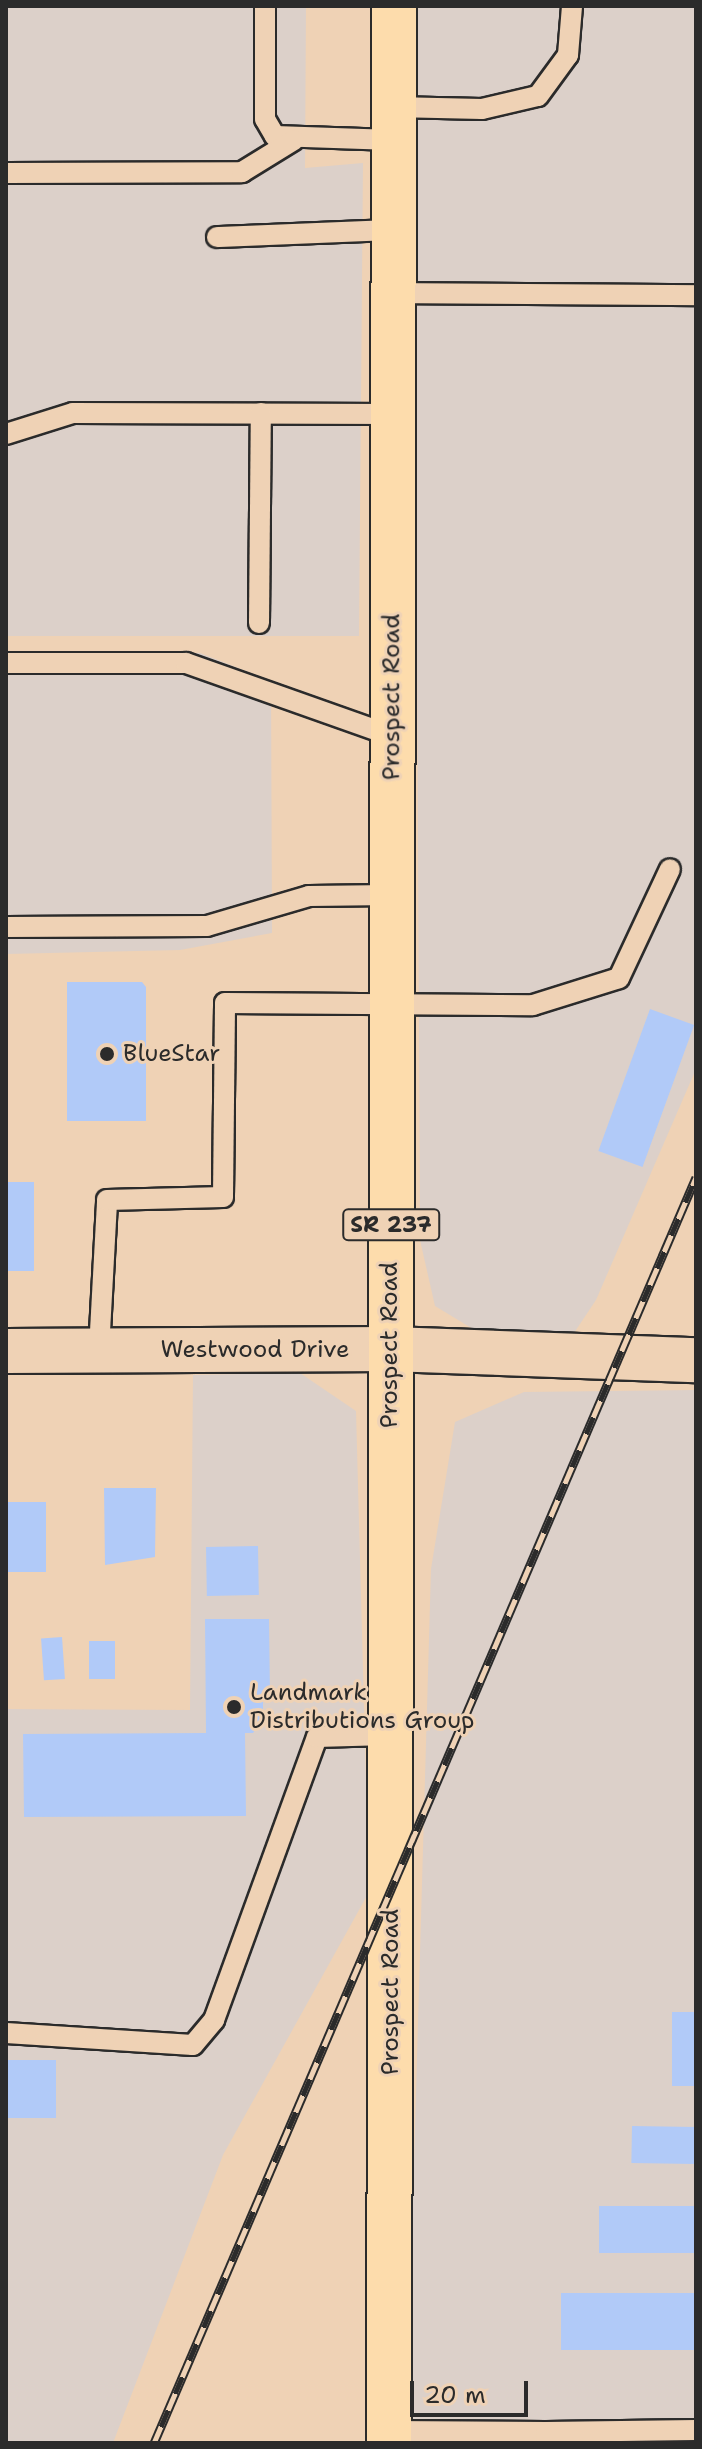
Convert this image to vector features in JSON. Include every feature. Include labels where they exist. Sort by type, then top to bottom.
[{"type":"main road","name":"Prospect Road","points":[[389,2437],[387,1735],[394,6]]},
{"type":"street","name":"Westwood Drive","points":[[6,1351],[390,1349],[696,1360]]},
{"type":"lane","points":[[265,6],[265,119],[275,136],[294,140],[482,109],[538,96],[568,55],[572,6]]},
{"type":"lane","points":[[6,173],[242,172],[294,140]]},
{"type":"lane","points":[[217,237],[393,230]]},
{"type":"lane","points":[[393,293],[696,295]]},
{"type":"lane","points":[[6,434],[73,413],[393,414]]},
{"type":"lane","points":[[259,623],[261,413]]},
{"type":"lane","points":[[6,663],[186,663],[392,736]]},
{"type":"lane","points":[[99,1350],[107,1200],[223,1197],[225,1003],[533,1005],[619,978],[670,869]]},
{"type":"lane","points":[[6,927],[207,926],[309,896],[391,895]]},
{"type":"lane","points":[[6,2033],[193,2045],[214,2020],[317,1737],[387,1735]]},
{"type":"lane","points":[[389,2437],[546,2438],[696,2430]]},
{"type":"shaded area","points":[[6,6],[306,6],[305,168],[363,163],[359,636],[6,636]]},
{"type":"shaded area","points":[[414,6],[696,6],[696,1069],[596,1300],[574,1333],[478,1332],[435,1306],[420,1240]]},
{"type":"shaded area","points":[[200,653],[271,681],[272,933],[180,950],[6,954],[6,654]]},
{"type":"shaded area","points":[[300,1373],[356,1411],[369,1892],[223,2155],[113,2443],[6,2443],[6,1709],[190,1710],[193,1375]]},
{"type":"shaded area","points":[[696,1390],[696,2443],[406,2443],[431,1569],[455,1422],[524,1392]]},
{"type":"building","name":"BlueStar","points":[[67,982],[142,982],[146,987],[146,1121],[67,1121]]},
{"type":"building","points":[[650,1009],[694,1025],[643,1167],[598,1151]]},
{"type":"building","points":[[6,1182],[34,1182],[34,1271],[6,1271]]},
{"type":"building","points":[[104,1488],[156,1488],[155,1557],[105,1565]]},
{"type":"building","points":[[6,1502],[46,1502],[46,1572],[6,1572]]},
{"type":"building","points":[[258,1546],[259,1595],[207,1596],[206,1547]]},
{"type":"building","name":"Landmark Distributions Group","points":[[205,1619],[269,1619],[270,1696],[263,1696],[263,1718],[253,1733],[245,1733],[246,1816],[24,1817],[23,1734],[206,1733]]},
{"type":"building","points":[[62,1637],[65,1679],[44,1680],[41,1638]]},
{"type":"building","points":[[89,1641],[115,1641],[115,1679],[89,1679]]},
{"type":"building","points":[[672,2012],[696,2012],[696,2086],[672,2086]]},
{"type":"building","points":[[6,2060],[56,2060],[56,2118],[6,2118]]},
{"type":"building","points":[[632,2126],[696,2127],[695,2164],[631,2163]]},
{"type":"building","points":[[599,2206],[696,2206],[696,2253],[599,2253]]},
{"type":"building","points":[[561,2293],[696,2293],[696,2350],[561,2350]]},
{"type":"railway","points":[[154,2443],[696,1177]]},
{"type":"place","name":"BlueStar","points":[[107,1054]]},
{"type":"place","name":"Landmark Distributions Group","points":[[234,1707]]}]
